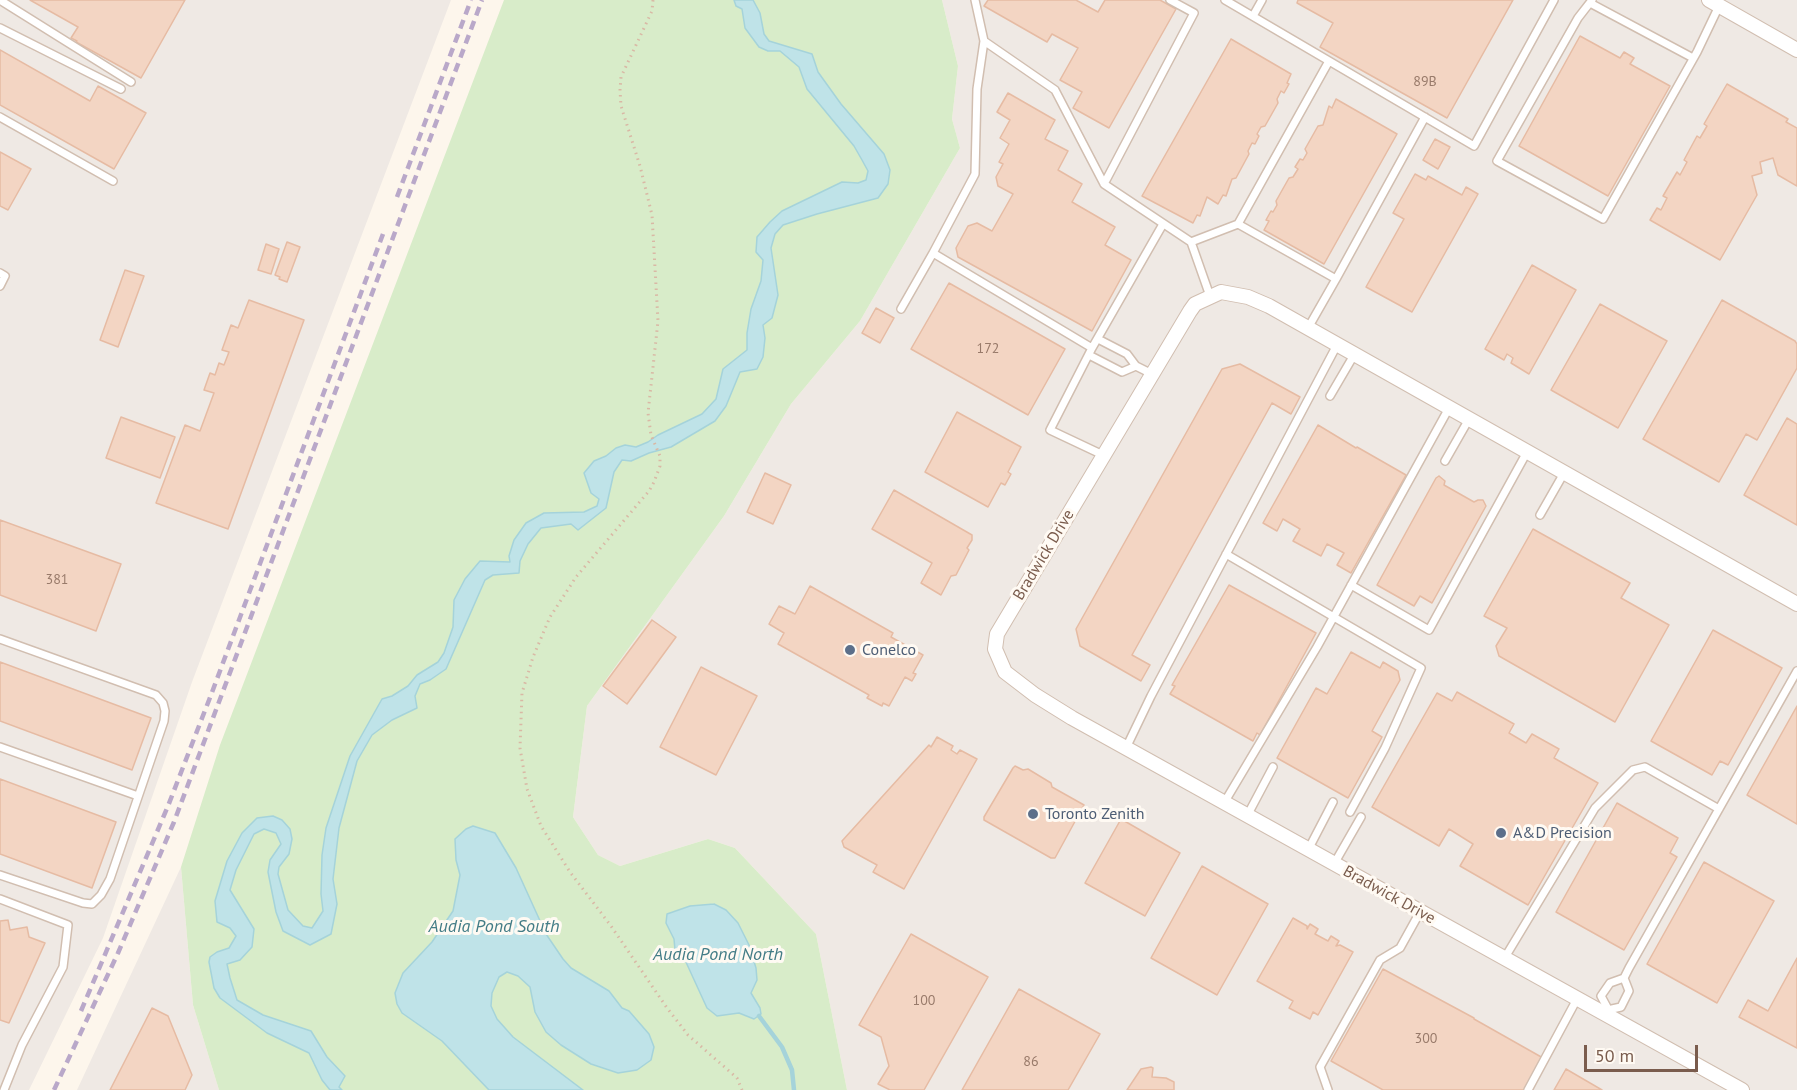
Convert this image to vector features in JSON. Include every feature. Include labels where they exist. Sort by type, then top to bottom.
[{"type":"street","points":[[1714,3],[1796,48]]},
{"type":"street","points":[[1210,296],[1221,292],[1248,297],[1269,306],[1797,604]]},
{"type":"street","name":"Bradwick Drive","points":[[1210,296],[1195,304],[997,634],[995,649],[1005,672],[1072,718],[1504,959],[1577,999],[1604,1010],[1742,1090]]},
{"type":"lane","points":[[0,0],[131,82]]},
{"type":"lane","points":[[901,309],[975,174],[977,89],[984,41],[975,0]]},
{"type":"lane","points":[[1104,184],[1194,14],[1170,0]]},
{"type":"lane","points":[[1225,0],[1474,146],[1554,0]]},
{"type":"lane","points":[[1253,16],[1262,0]]},
{"type":"lane","points":[[1693,58],[1591,2],[1578,18],[1497,161],[1603,219],[1693,58],[1714,3]]},
{"type":"lane","points":[[0,28],[121,88]]},
{"type":"lane","points":[[984,41],[1055,90],[1104,184],[1191,242],[1210,296]]},
{"type":"lane","points":[[1191,242],[1238,224],[1329,61]]},
{"type":"lane","points":[[0,117],[113,181]]},
{"type":"lane","points":[[1308,328],[1425,117]]},
{"type":"lane","points":[[1104,455],[1050,430],[1091,351],[1163,224]]},
{"type":"lane","points":[[1238,224],[1336,279]]},
{"type":"lane","points":[[933,253],[1122,372],[1136,366]]},
{"type":"lane","points":[[0,273],[5,276],[0,286]]},
{"type":"lane","points":[[1098,339],[1127,354],[1136,366],[1152,374]]},
{"type":"lane","points":[[1126,748],[1337,345]]},
{"type":"lane","points":[[1330,396],[1354,355]]},
{"type":"lane","points":[[1224,803],[1334,617],[1449,408]]},
{"type":"lane","points":[[1445,461],[1469,419]]},
{"type":"lane","points":[[1352,585],[1429,630],[1527,452]]},
{"type":"lane","points":[[1540,515],[1564,473]]},
{"type":"lane","points":[[1226,554],[1421,668],[1385,748],[1350,812]]},
{"type":"lane","points":[[0,639],[156,695],[163,703],[165,711],[164,721],[110,879],[101,895],[92,904],[0,875]]},
{"type":"lane","points":[[1624,978],[1629,991],[1621,1007],[1604,1010],[1601,996],[1610,983],[1624,978],[1797,671]]},
{"type":"lane","points":[[0,747],[138,796]]},
{"type":"lane","points":[[1247,816],[1273,767]]},
{"type":"lane","points":[[1504,959],[1595,808],[1633,770],[1645,767],[1719,809]]},
{"type":"lane","points":[[1308,850],[1333,802]]},
{"type":"lane","points":[[1334,864],[1360,818]]},
{"type":"lane","points":[[0,899],[68,925],[63,967],[22,1045],[4,1090]]},
{"type":"lane","points":[[1328,1090],[1320,1067],[1380,960],[1400,948],[1420,912]]},
{"type":"lane","points":[[1528,1090],[1577,999]]},
{"type":"path","points":[[653,0],[652,11],[621,78],[620,90],[621,106],[640,166],[652,215],[658,321],[648,413],[651,435],[660,456],[660,466],[649,491],[576,577],[550,617],[533,657],[522,693],[520,748],[527,789],[541,826],[570,872],[688,1035],[737,1078],[742,1090]]},
{"type":"shaded area","points":[[0,0],[451,0],[192,682],[103,938],[29,1090],[0,1090]]},
{"type":"shaded area","points":[[942,0],[1797,0],[1797,1090],[847,1090],[816,934],[735,848],[708,839],[620,866],[598,855],[573,817],[587,706],[724,516],[791,404],[860,321],[960,148],[952,119],[958,66]]},
{"type":"shaded area","points":[[181,867],[193,1005],[219,1090],[77,1090]]},
{"type":"green space","points":[[504,0],[942,0],[958,66],[952,119],[960,148],[860,321],[791,404],[724,516],[587,706],[573,817],[598,855],[620,866],[708,839],[735,848],[816,934],[847,1090],[219,1090],[193,1005],[181,867],[220,745]]},
{"type":"water","points":[[734,0],[753,0],[760,13],[764,34],[769,41],[812,54],[818,72],[841,104],[884,154],[890,170],[888,184],[878,198],[783,225],[775,234],[771,248],[778,295],[772,318],[763,325],[765,338],[763,357],[757,369],[740,372],[726,406],[715,421],[671,447],[631,461],[622,460],[614,472],[606,508],[578,530],[571,524],[541,528],[528,544],[520,561],[519,573],[493,575],[485,580],[446,669],[420,684],[415,696],[417,708],[392,720],[372,735],[357,761],[339,828],[333,879],[337,904],[331,934],[310,945],[283,931],[276,912],[268,872],[270,860],[281,844],[276,833],[264,829],[254,834],[236,870],[230,890],[254,929],[252,947],[240,960],[227,964],[230,978],[237,1000],[263,1015],[311,1031],[327,1057],[345,1076],[339,1087],[342,1090],[330,1090],[322,1080],[309,1053],[267,1033],[220,998],[214,988],[210,957],[229,948],[236,936],[230,928],[217,922],[215,901],[227,861],[242,833],[257,818],[273,816],[282,820],[290,829],[292,839],[289,854],[279,867],[278,874],[288,910],[303,926],[312,928],[323,911],[322,855],[326,828],[350,756],[382,699],[408,686],[417,675],[438,662],[444,653],[453,627],[454,600],[465,579],[480,561],[510,562],[509,556],[514,540],[526,523],[544,513],[584,512],[597,506],[599,499],[591,493],[584,473],[594,461],[606,456],[616,448],[625,445],[636,447],[648,442],[702,414],[716,399],[723,369],[747,350],[751,309],[761,281],[763,260],[756,252],[757,237],[782,211],[842,182],[858,183],[866,180],[868,171],[854,146],[807,89],[799,67],[780,51],[768,51],[759,47],[745,28],[742,9],[736,6]]},
{"type":"water","name":"Audia Pond South","points":[[473,826],[495,833],[516,868],[546,934],[563,959],[571,968],[609,991],[622,1008],[629,1011],[649,1034],[654,1047],[651,1060],[637,1070],[618,1073],[591,1064],[561,1045],[546,1032],[535,1012],[530,987],[518,976],[507,972],[499,977],[492,993],[491,1006],[497,1019],[513,1037],[583,1090],[489,1090],[442,1041],[402,1013],[395,993],[403,973],[432,942],[453,911],[460,875],[456,860],[455,839]]},
{"type":"water","name":"Audia Pond North","points":[[714,904],[726,910],[738,923],[749,945],[757,980],[751,993],[761,1014],[754,1019],[739,1013],[717,1016],[707,1008],[685,960],[675,950],[674,939],[666,923],[667,914],[690,906]]},
{"type":"building","points":[[30,0],[185,0],[141,78],[76,42],[71,38],[78,27]]},
{"type":"building","points":[[988,0],[1076,0],[1098,12],[1105,0],[1160,0],[1176,9],[1109,128],[1073,108],[1082,92],[1060,80],[1078,48],[1052,34],[1047,42],[984,6]]},
{"type":"building","points":[[1298,0],[1513,0],[1447,118],[1320,47],[1333,23],[1297,3]]},
{"type":"building","points":[[1580,36],[1620,58],[1624,52],[1634,58],[1630,64],[1670,86],[1608,196],[1519,146]]},
{"type":"building","points":[[1231,39],[1291,74],[1287,83],[1289,84],[1284,93],[1281,91],[1277,99],[1278,103],[1265,126],[1261,127],[1257,134],[1259,136],[1255,144],[1252,143],[1249,154],[1236,178],[1232,179],[1226,196],[1223,195],[1218,204],[1207,197],[1200,216],[1197,215],[1193,223],[1142,196]]},
{"type":"building","points":[[0,50],[90,101],[98,86],[146,113],[114,169],[0,105]]},
{"type":"building","points":[[1727,84],[1788,119],[1786,122],[1797,128],[1797,186],[1778,175],[1773,158],[1760,162],[1762,173],[1752,176],[1757,195],[1720,260],[1650,220],[1657,208],[1661,210],[1667,198],[1663,196],[1677,172],[1680,175],[1687,162],[1684,160],[1697,136],[1700,138],[1707,126],[1704,124]]},
{"type":"building","points":[[1008,93],[1055,120],[1045,139],[1068,151],[1058,170],[1082,184],[1072,202],[1115,227],[1105,245],[1131,260],[1092,331],[958,257],[956,248],[968,226],[977,223],[992,231],[1013,194],[998,186],[996,177],[1003,164],[999,162],[1009,144],[1000,138],[1010,120],[997,112]]},
{"type":"building","points":[[1336,99],[1397,134],[1324,264],[1264,230],[1269,221],[1266,220],[1277,205],[1276,201],[1289,178],[1293,177],[1298,169],[1295,167],[1300,159],[1303,160],[1307,153],[1305,149],[1318,126],[1323,125],[1329,106],[1332,108]]},
{"type":"building","points":[[1435,139],[1450,147],[1438,169],[1423,160]]},
{"type":"building","points":[[0,152],[31,169],[8,210],[0,206]]},
{"type":"building","points":[[1415,174],[1426,180],[1428,176],[1462,195],[1466,187],[1478,194],[1412,312],[1366,287],[1404,219],[1393,213]]},
{"type":"building","points":[[287,242],[300,247],[287,282],[275,275]]},
{"type":"building","points":[[266,244],[279,249],[271,274],[258,270]]},
{"type":"building","points":[[1532,265],[1576,290],[1529,374],[1511,363],[1513,358],[1507,354],[1504,360],[1485,349]]},
{"type":"building","points":[[125,270],[144,276],[118,347],[100,340]]},
{"type":"building","points":[[949,283],[1065,349],[1028,415],[911,349]]},
{"type":"building","points":[[249,300],[304,320],[228,529],[156,503],[185,425],[200,431],[214,393],[204,390],[210,373],[215,375],[219,363],[224,365],[229,352],[222,350],[231,325],[238,328]]},
{"type":"building","points":[[1722,300],[1795,341],[1797,368],[1757,440],[1746,434],[1719,482],[1643,439]]},
{"type":"building","points":[[1600,304],[1667,341],[1618,428],[1551,390]]},
{"type":"building","points":[[876,308],[894,318],[880,343],[862,333]]},
{"type":"building","points":[[1240,364],[1300,397],[1291,414],[1272,403],[1132,655],[1150,665],[1141,681],[1080,646],[1076,629],[1222,369]]},
{"type":"building","points":[[957,412],[1021,447],[1008,472],[1011,474],[1005,485],[1001,483],[988,507],[925,472]]},
{"type":"building","points":[[121,417],[175,437],[160,478],[106,458]]},
{"type":"building","points":[[1787,418],[1797,424],[1797,525],[1744,495]]},
{"type":"building","points":[[1318,425],[1406,475],[1351,573],[1337,565],[1344,553],[1327,544],[1321,556],[1293,541],[1300,529],[1283,519],[1277,531],[1263,523]]},
{"type":"building","points":[[765,473],[791,485],[773,524],[747,512]]},
{"type":"building","points":[[1439,476],[1445,481],[1444,485],[1474,502],[1483,500],[1486,506],[1432,603],[1420,596],[1414,606],[1377,585]]},
{"type":"building","points":[[894,490],[972,535],[967,548],[969,550],[956,575],[951,576],[941,595],[921,583],[932,563],[872,529]]},
{"type":"building","points":[[0,520],[121,564],[96,631],[0,595]]},
{"type":"building","points":[[1533,529],[1630,583],[1621,598],[1669,625],[1615,722],[1499,656],[1496,646],[1507,628],[1484,616]]},
{"type":"building","points":[[1229,585],[1316,633],[1260,735],[1257,733],[1253,741],[1170,694],[1175,686],[1172,685]]},
{"type":"building","name":"Conelco","points":[[810,586],[893,633],[891,637],[923,655],[913,673],[916,674],[912,681],[905,677],[889,706],[883,703],[882,706],[867,698],[869,695],[778,644],[784,633],[769,624],[779,606],[795,614]]},
{"type":"building","points":[[652,620],[676,637],[627,704],[603,686]]},
{"type":"building","points":[[1713,630],[1782,668],[1728,765],[1720,761],[1712,775],[1651,741]]},
{"type":"building","points":[[1351,652],[1380,668],[1383,662],[1398,671],[1400,680],[1372,731],[1382,737],[1348,798],[1277,758],[1316,688],[1327,694]]},
{"type":"building","points":[[0,662],[151,718],[132,770],[0,721]]},
{"type":"building","points":[[701,667],[757,696],[716,775],[660,747]]},
{"type":"building","points":[[1457,692],[1514,724],[1509,733],[1526,743],[1532,734],[1559,749],[1554,758],[1598,783],[1528,905],[1460,866],[1473,844],[1449,829],[1439,846],[1372,807],[1437,693],[1452,701]]},
{"type":"building","points":[[1797,706],[1797,824],[1747,795]]},
{"type":"building","points":[[937,737],[953,746],[951,750],[957,754],[960,750],[977,759],[904,889],[873,872],[877,865],[844,847],[842,841],[929,745],[931,747]]},
{"type":"building","name":"Toronto Zenith","points":[[1015,766],[1023,770],[1028,769],[1051,783],[1052,787],[1084,805],[1055,858],[1051,858],[984,820]]},
{"type":"building","points":[[0,779],[116,822],[92,888],[0,854]]},
{"type":"building","points":[[1617,803],[1678,838],[1670,853],[1677,857],[1624,950],[1556,912]]},
{"type":"building","points":[[1121,819],[1180,853],[1145,916],[1085,883]]},
{"type":"building","points":[[1704,862],[1774,901],[1717,1003],[1647,964]]},
{"type":"building","points":[[1202,866],[1268,904],[1217,995],[1151,958]]},
{"type":"building","points":[[1293,918],[1307,926],[1307,929],[1310,924],[1318,929],[1315,934],[1328,941],[1331,936],[1339,941],[1336,946],[1340,945],[1353,952],[1318,1015],[1313,1012],[1310,1019],[1289,1008],[1293,1001],[1257,981]]},
{"type":"building","points":[[8,920],[10,930],[27,927],[29,937],[45,943],[9,1023],[0,1020],[0,921]]},
{"type":"building","points":[[911,934],[988,977],[924,1090],[890,1090],[878,1084],[889,1066],[881,1037],[859,1025]]},
{"type":"building","points":[[1797,958],[1797,1048],[1739,1017],[1748,1000],[1768,1011]]},
{"type":"building","points":[[1383,969],[1543,1058],[1525,1090],[1383,1090],[1331,1061]]},
{"type":"building","points":[[1019,989],[1100,1034],[1068,1090],[962,1090]]},
{"type":"building","points":[[152,1008],[168,1016],[192,1075],[185,1090],[110,1090]]},
{"type":"building","points":[[1153,1068],[1152,1077],[1166,1078],[1174,1082],[1174,1090],[1127,1090],[1141,1069]]},
{"type":"building","points":[[1566,1069],[1602,1090],[1554,1090]]},
{"type":"waterway","points":[[759,1016],[782,1047],[792,1070],[794,1090]]},
{"type":"railway","points":[[397,197],[471,0]]},
{"type":"railway","points":[[54,1090],[118,953],[174,822],[482,0]]},
{"type":"railway","points":[[81,1011],[168,806],[383,234]]},
{"type":"place","name":"Conelco","points":[[850,650]]},
{"type":"place","name":"Toronto Zenith","points":[[1033,814]]},
{"type":"place","name":"A&D Precision","points":[[1501,833]]}]
